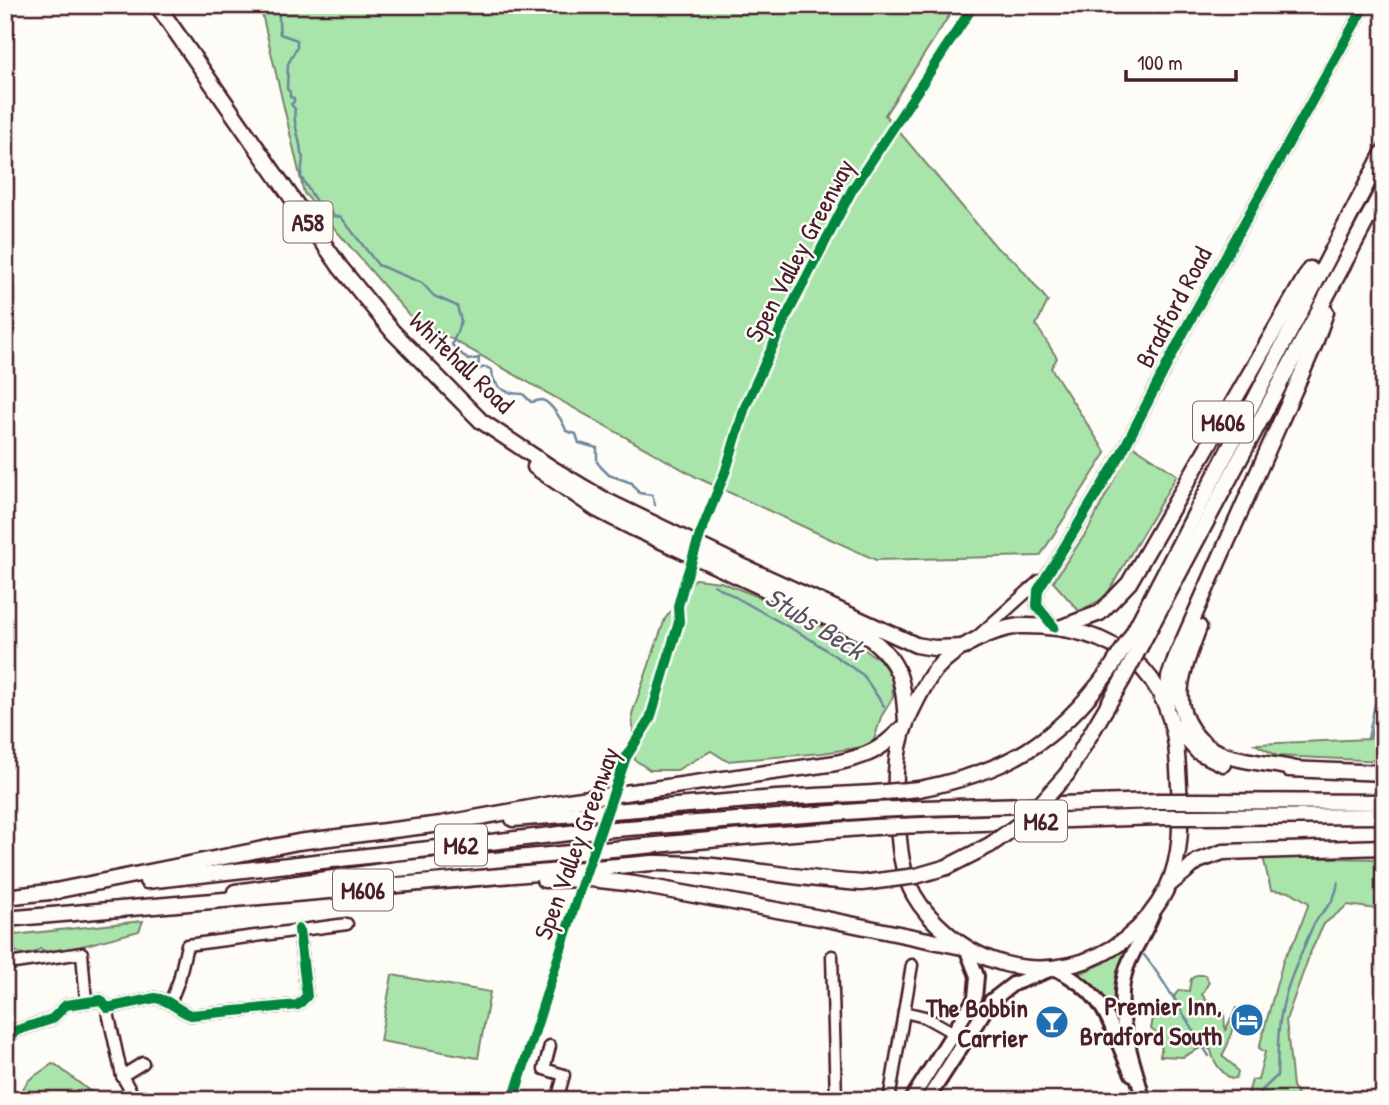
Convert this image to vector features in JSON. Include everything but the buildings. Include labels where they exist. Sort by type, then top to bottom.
[{"type":"highway","name":"Whitehall Road","points":[[157,5],[346,274],[393,332],[481,421],[605,500],[731,561],[916,645],[934,648],[967,645]]},
{"type":"highway","name":"M606","points":[[74,914],[434,884],[527,873],[679,863],[812,880],[862,883],[916,876],[947,867],[990,845],[1028,818],[1067,774],[1122,681],[1137,639],[1384,151]]},
{"type":"highway","name":"M606","points":[[50,892],[298,842],[441,824],[919,789],[989,771],[1028,751],[1067,721],[1137,639],[1384,188]]},
{"type":"highway","name":"M606","points":[[1057,627],[1100,613],[1129,583],[1315,260],[1363,189]]},
{"type":"highway","name":"M606","points":[[1169,717],[1168,686],[1172,666],[1314,346],[1338,275]]},
{"type":"highway","name":"A58","points":[[481,421],[530,463],[596,509],[867,636],[888,653],[896,666],[903,689],[905,723]]},
{"type":"highway","points":[[1220,562],[1182,680],[1179,696],[1182,713],[1196,736],[1216,752],[1233,758],[1296,769]]},
{"type":"highway","points":[[441,824],[568,801],[853,759],[871,754],[884,746],[905,723],[938,667],[967,645],[1010,627],[1057,627],[1100,638],[1127,653],[1150,679],[1169,717],[1191,746],[1215,761],[1236,766],[1384,774]]},
{"type":"highway","points":[[1167,888],[1177,857],[1180,826],[1178,764],[1169,717]]},
{"type":"highway","points":[[905,723],[898,748],[896,775],[901,860],[913,893],[926,914],[964,948]]},
{"type":"highway","name":"M62","points":[[5,897],[587,831],[874,810],[1159,801],[1384,802]]},
{"type":"highway","name":"M62","points":[[5,919],[74,914],[397,869],[742,836],[874,827],[1160,817],[1384,816]]},
{"type":"highway","points":[[434,884],[591,879],[634,884],[826,919],[964,948],[999,963],[1054,969],[1075,965],[1105,953],[1129,935],[1167,888],[1192,864],[1206,857],[1223,852],[1384,847]]},
{"type":"main road","points":[[1143,1098],[1123,1024],[1121,996],[1126,968],[1147,929],[1157,903]]},
{"type":"main road","points":[[927,1100],[959,1036],[977,991],[975,971],[964,948]]},
{"type":"main road","points":[[911,1100],[959,1036],[991,1001],[1021,980],[1054,969],[1080,982],[1099,1000],[1143,1098]]},
{"type":"street","name":"Bradford Road","points":[[1057,627],[1040,612],[1036,600],[1038,590],[1120,456],[1186,328],[1365,5]]},
{"type":"street","name":"Bradford Road","points":[[967,645],[1050,570]]},
{"type":"street","points":[[170,1003],[179,981],[187,945],[347,924]]},
{"type":"street","points":[[107,1008],[155,998],[191,1015],[298,1005],[307,996],[299,929]]},
{"type":"street","points":[[8,964],[82,953],[86,1002]]},
{"type":"street","points":[[832,956],[836,1100]]},
{"type":"street","points":[[889,1100],[912,965]]},
{"type":"street","points":[[7,1035],[46,1022],[66,1005],[101,1000],[107,1008],[121,1076],[134,1095]]},
{"type":"street","points":[[904,1012],[925,1017],[959,1036]]},
{"type":"street","points":[[550,1046],[544,1069],[564,1075],[558,1098],[572,1100]]},
{"type":"street","points":[[121,1076],[143,1063]]},
{"type":"green space","points":[[260,5],[956,5],[885,115],[997,248],[1015,261],[1048,301],[1036,325],[1057,358],[1051,368],[1106,453],[1040,556],[876,560],[698,478],[409,315],[304,193]]},
{"type":"green space","points":[[1132,445],[1177,475],[1107,594],[1079,611],[1053,582],[1088,530]]},
{"type":"green space","points":[[695,579],[721,582],[774,603],[854,643],[879,659],[892,677],[893,697],[881,717],[874,740],[863,747],[822,753],[727,761],[711,751],[677,770],[650,770],[635,760],[632,714],[665,619]]},
{"type":"green space","points":[[1384,688],[1384,761],[1277,756],[1255,744],[1370,739]]},
{"type":"green space","points":[[1263,857],[1384,859],[1384,910],[1348,905],[1324,924],[1311,951],[1286,1020],[1293,1086],[1300,1100],[1248,1100],[1252,1080],[1258,1080],[1265,1052],[1259,1048],[1284,958],[1296,938],[1309,903],[1291,892],[1271,890]]},
{"type":"green space","points":[[143,921],[139,931],[52,954],[40,949],[27,954],[14,950],[5,953],[5,936]]},
{"type":"green space","points":[[1126,949],[1114,996],[1114,1015],[1101,993],[1079,974]]},
{"type":"green space","points":[[392,975],[490,992],[478,1058],[380,1041]]},
{"type":"green space","points":[[1197,975],[1205,975],[1209,982],[1202,995],[1212,1007],[1209,1012],[1215,1006],[1224,1011],[1225,1031],[1236,1008],[1238,1009],[1222,1056],[1238,1072],[1236,1078],[1231,1079],[1224,1073],[1211,1050],[1204,1046],[1183,1057],[1160,1056],[1163,1040],[1151,1029],[1153,1018],[1168,1007],[1177,1006],[1174,996],[1179,990],[1189,991],[1191,979]]},
{"type":"green space","points":[[52,1064],[101,1100],[15,1100],[29,1080]]},
{"type":"waterway","name":"Stubs Beck","points":[[276,5],[280,34],[297,40],[297,47],[288,64],[287,89],[290,97],[294,98],[291,104],[295,109],[303,157],[301,177],[320,208],[330,211],[333,216],[341,217],[378,265],[422,283],[434,296],[457,306],[461,321],[452,345],[468,360],[479,358],[478,369],[486,367],[492,370],[495,381],[502,389],[523,394],[531,402],[546,402],[557,413],[566,431],[576,434],[579,443],[597,448],[597,462],[609,475],[632,483],[639,493],[652,495],[655,505]]},
{"type":"waterway","name":"Stubs Beck","points":[[714,585],[810,639],[863,675],[884,706]]},
{"type":"waterway","points":[[1368,739],[1375,704],[1384,692]]},
{"type":"waterway","points":[[1260,1100],[1259,1093],[1277,1076],[1280,1023],[1290,982],[1312,928],[1334,898],[1338,882]]},
{"type":"waterway","name":"Stubs Beck","points":[[1144,955],[1209,1056]]},
{"type":"cycle path","name":"Spen Valley Greenway","points":[[513,1100],[578,895],[626,757],[650,719],[679,622],[678,606],[683,588],[700,535],[726,470],[745,407],[786,317],[852,190],[974,5]]},
{"type":"cycle path","points":[[1054,627],[1037,606],[1038,590],[1120,456],[1186,328],[1365,5]]},
{"type":"cycle path","points":[[5,1039],[18,1030],[52,1019],[66,1005],[101,1000],[107,1008],[155,998],[191,1015],[298,1005],[307,996],[299,929]]},
{"type":"place","name":"Premier Inn, Bradford South","points":[[1247,1020]]},
{"type":"place","name":"The Bobbin Carrier","points":[[1052,1022]]}]
